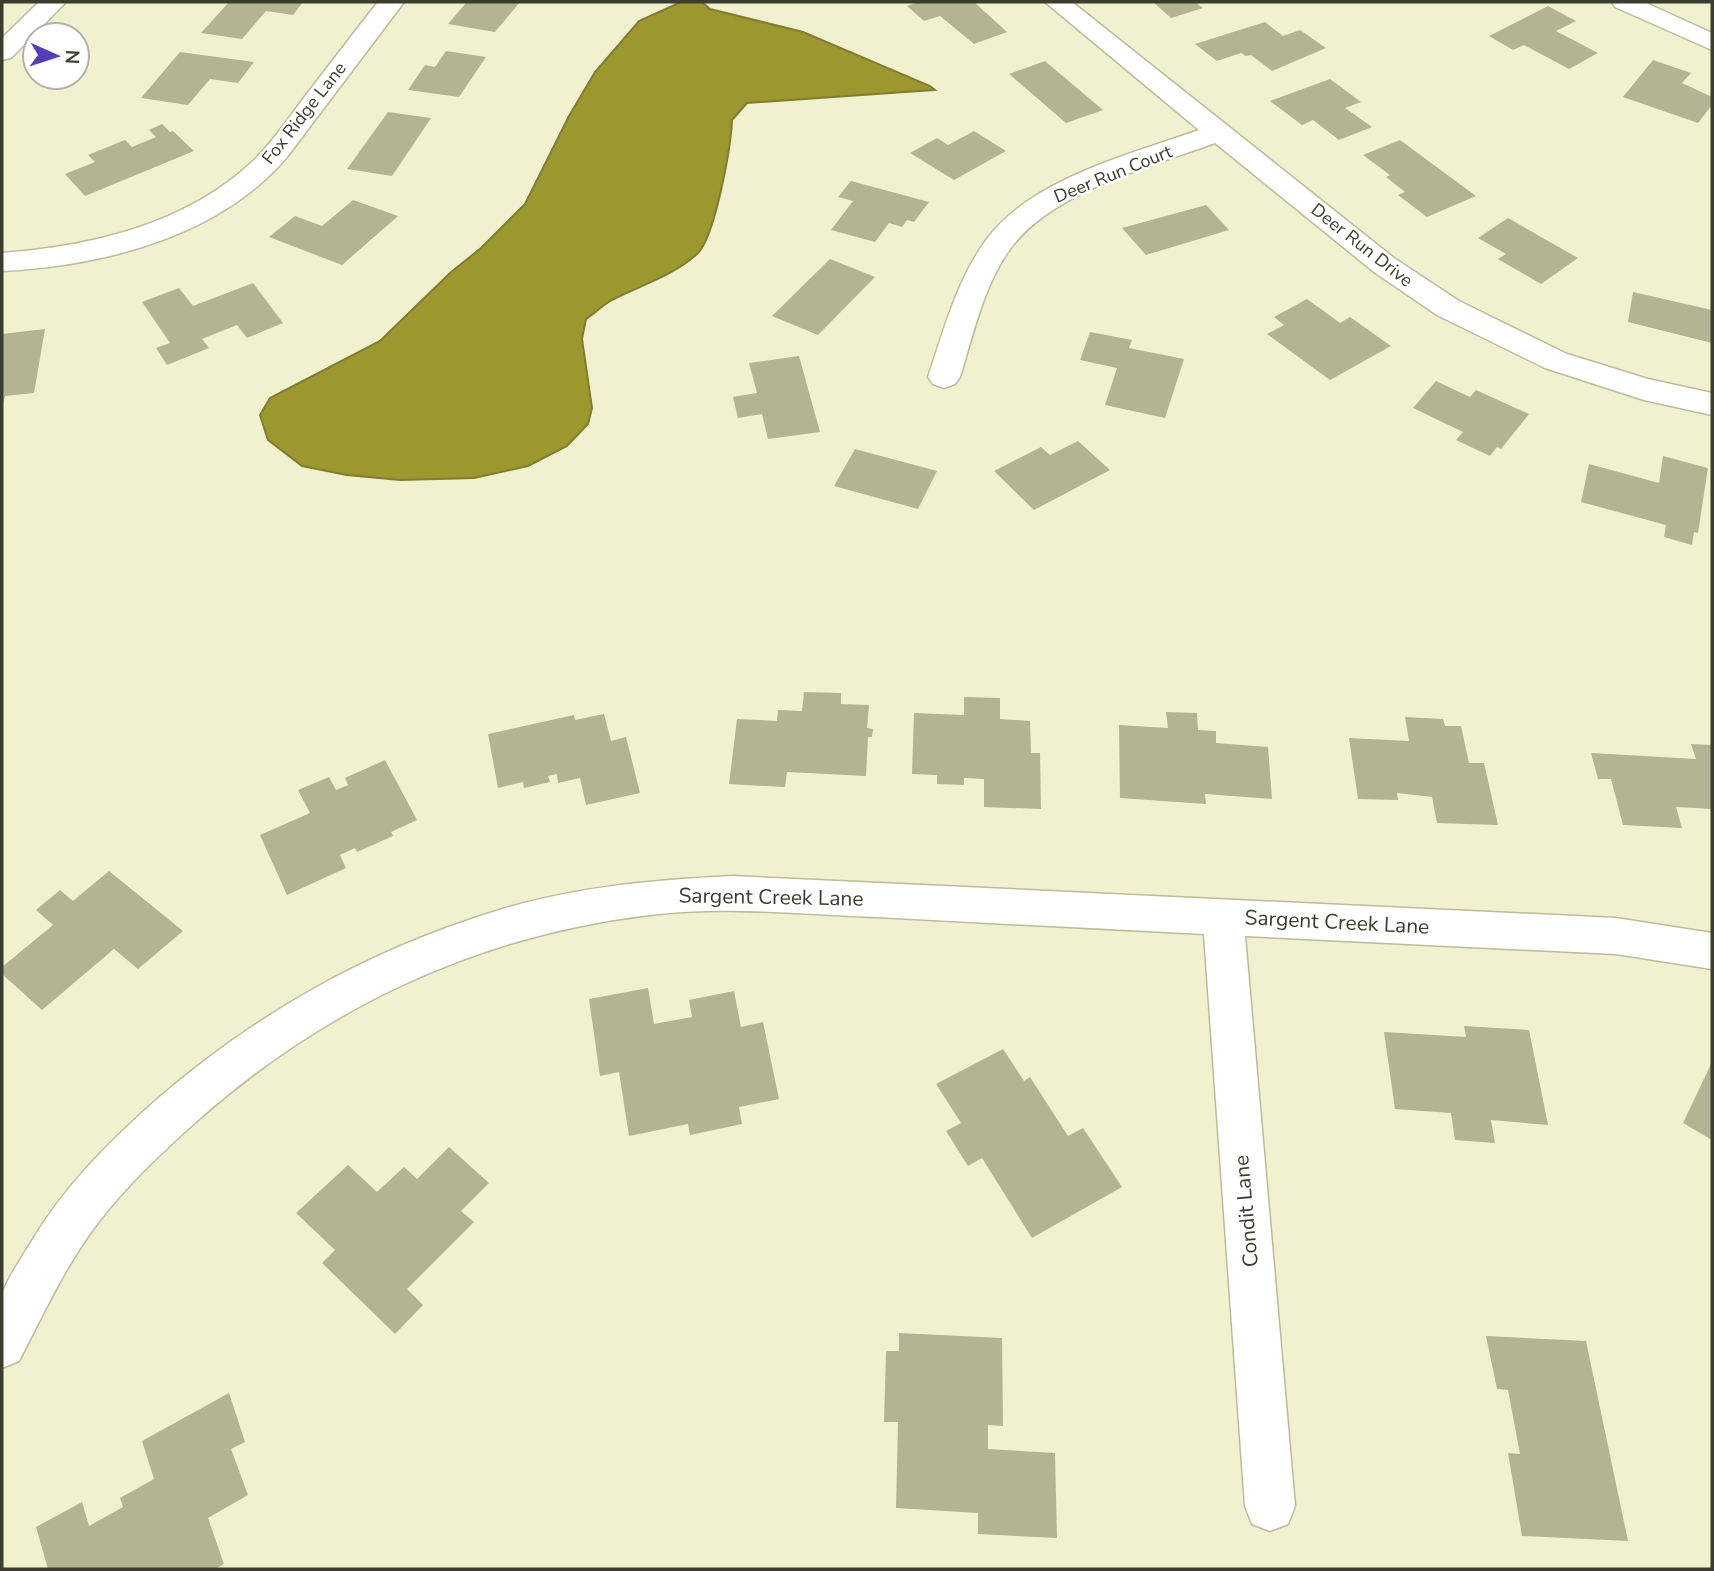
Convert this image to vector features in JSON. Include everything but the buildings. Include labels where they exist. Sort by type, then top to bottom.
[{"type":"street","points":[[2,52],[53,2]]},
{"type":"street","name":"Fox Ridge Lane","points":[[2,262],[68,255],[119,244],[167,227],[234,191],[273,157],[391,2]]},
{"type":"street","name":"Deer Run Drive","points":[[1057,2],[1384,265],[1477,324],[1556,361],[1591,373],[1644,389],[1712,404]]},
{"type":"street","points":[[1624,2],[1712,42]]},
{"type":"street","name":"Deer Run Court","points":[[944,377],[981,274],[998,244],[1013,227],[1031,211],[1067,191],[1219,132]]},
{"type":"street","name":"Sargent Creek Lane","points":[[2,1344],[61,1236],[113,1171],[184,1102],[267,1038],[376,975],[440,946],[551,912],[619,900],[702,893],[1616,936],[1712,951]]},
{"type":"street","name":"Condit Lane","points":[[1223,917],[1270,1506]]},
{"type":"shaded area","points":[[681,2],[702,2],[710,9],[803,32],[935,90],[747,103],[732,120],[729,150],[716,211],[704,245],[688,262],[612,300],[586,319],[582,339],[592,408],[588,424],[567,446],[528,466],[474,478],[400,480],[347,475],[302,466],[268,440],[260,415],[270,398],[380,341],[450,273],[481,248],[525,204],[569,116],[595,72],[639,21]]}]
